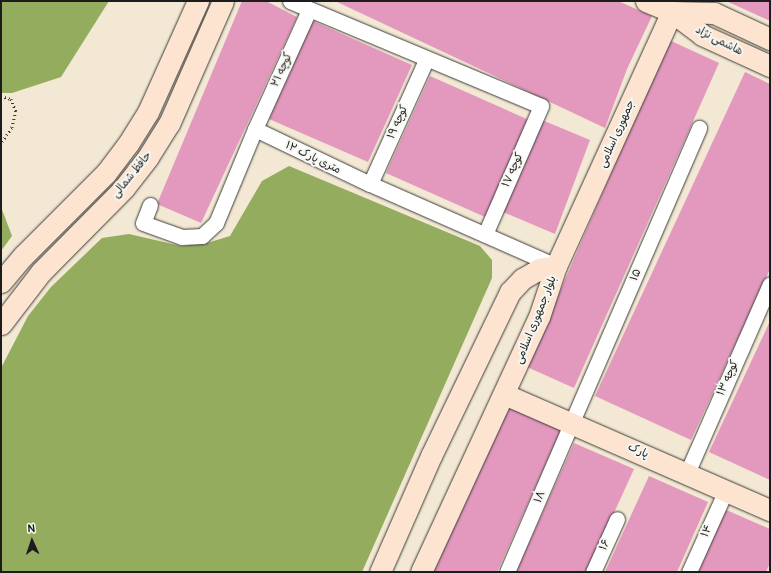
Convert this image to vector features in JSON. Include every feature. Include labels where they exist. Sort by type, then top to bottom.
[{"type":"main road","name":"حافظ شمالی","points":[[1,282],[23,256],[106,173],[128,144],[148,112],[198,1]]},
{"type":"main road","name":"حافظ شمالی","points":[[1,324],[41,272],[124,188],[148,157],[178,104],[224,1]]},
{"type":"main road","name":"هاشمی نژاد","points":[[646,1],[714,14],[770,39]]},
{"type":"main road","name":"هاشمی نژاد","points":[[674,6],[702,35],[770,66]]},
{"type":"main road","name":"جمهوری اسلامی","points":[[556,266],[674,6]]},
{"type":"main road","name":"بلوار جمهوری اسلامی","points":[[380,572],[431,456],[510,292],[522,279],[539,269],[556,266],[552,285],[504,394],[421,572]]},
{"type":"main road","name":"پارک","points":[[504,394],[572,422],[770,510]]},
{"type":"street","points":[[290,1],[426,60]]},
{"type":"street","name":"کوچه ۲۱","points":[[255,129],[309,10]]},
{"type":"street","name":"کوچه ۱۷","points":[[426,60],[541,106],[485,234]]},
{"type":"street","name":"کوچه ۱۹","points":[[370,184],[426,60]]},
{"type":"street","name":"۱۵","points":[[572,422],[699,128]]},
{"type":"street","points":[[150,205],[143,223],[182,237],[202,236],[216,223],[255,129]]},
{"type":"street","name":"۱۲ متری پارک","points":[[255,129],[370,184],[556,266]]},
{"type":"street","name":"کوچه ۱۳","points":[[687,473],[770,284]]},
{"type":"street","name":"۱۸","points":[[507,572],[572,422]]},
{"type":"street","name":"۱۴","points":[[688,572],[726,490]]},
{"type":"street","name":"۱۶","points":[[593,572],[617,519]]},
{"type":"path","points":[[1,96],[11,99],[16,111],[12,128],[1,144]]},
{"type":"green space","points":[[1,1],[109,1],[61,77],[12,93],[1,93]]},
{"type":"green space","points":[[289,166],[480,246],[492,260],[492,278],[362,572],[1,572],[1,368],[28,316],[51,287],[102,238],[129,234],[181,246],[207,243],[230,236],[262,181]]},
{"type":"green space","points":[[1,207],[12,236],[1,251]]},
{"type":"building","points":[[242,1],[266,1],[297,17],[201,223],[157,204]]},
{"type":"building","points":[[335,1],[618,1],[652,16],[627,69],[605,128]]},
{"type":"building","points":[[726,1],[770,1],[770,21]]},
{"type":"building","points":[[313,21],[412,65],[368,162],[269,119]]},
{"type":"building","points":[[669,40],[719,63],[574,388],[527,367]]},
{"type":"building","points":[[745,72],[770,84],[770,269],[691,440],[595,396]]},
{"type":"building","points":[[430,76],[529,120],[485,217],[386,173]]},
{"type":"building","points":[[542,120],[590,140],[555,234],[503,212]]},
{"type":"building","points":[[770,321],[770,480],[709,452]]},
{"type":"building","points":[[502,403],[561,430],[497,572],[426,572]]},
{"type":"building","points":[[574,443],[634,469],[587,572],[516,572]]},
{"type":"building","points":[[649,476],[708,502],[677,572],[605,572]]},
{"type":"building","points":[[724,509],[770,529],[770,563],[766,572],[695,572]]}]
